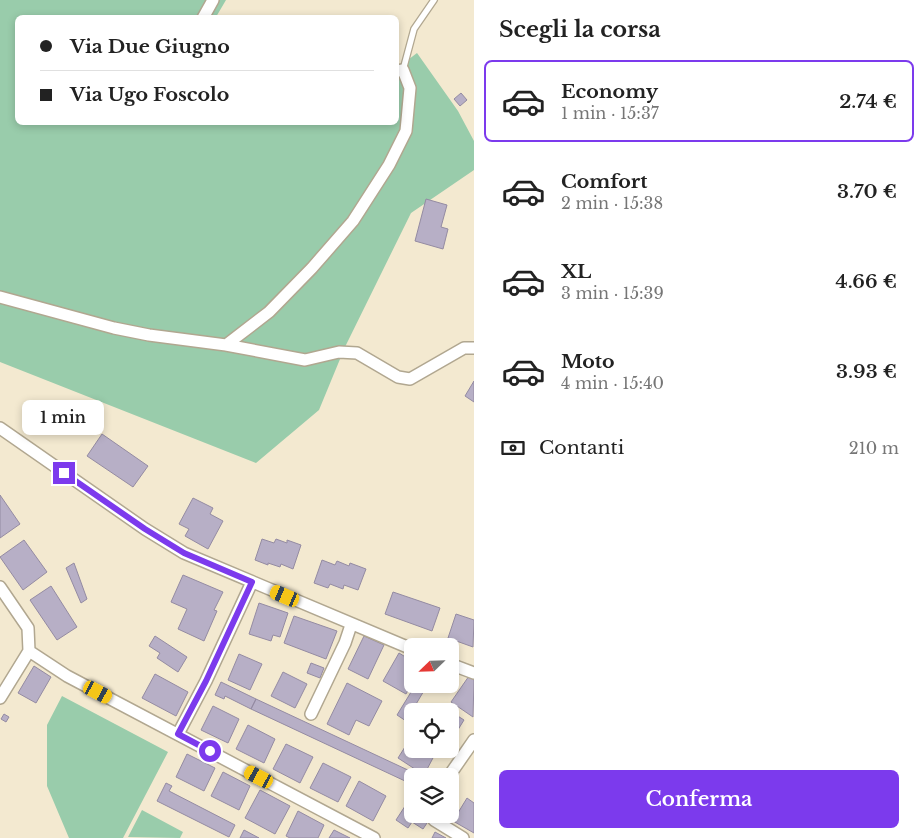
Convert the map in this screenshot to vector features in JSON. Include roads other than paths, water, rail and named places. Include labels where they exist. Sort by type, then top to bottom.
[{"type":"street","points":[[205,15],[213,0]]},
{"type":"street","points":[[226,345],[269,312],[312,268],[353,221],[389,165],[406,131],[410,88],[400,71]]},
{"type":"street","points":[[0,297],[114,328],[149,335],[226,345],[305,360],[338,352],[358,353],[398,377],[410,379],[464,348],[474,348]]},
{"type":"street","points":[[0,428],[145,529],[176,548],[404,646]]},
{"type":"street","points":[[178,734],[210,673],[252,582]]},
{"type":"street","points":[[0,588],[28,628],[29,651],[0,698]]},
{"type":"street","points":[[311,714],[345,643],[351,624]]},
{"type":"street","points":[[29,651],[67,676],[374,838]]},
{"type":"street","points":[[459,668],[474,674]]},
{"type":"street","points":[[455,768],[474,740]]},
{"type":"street","points":[[439,823],[463,838]]},
{"type":"lane","points":[[400,71],[414,29],[434,0]]}]
